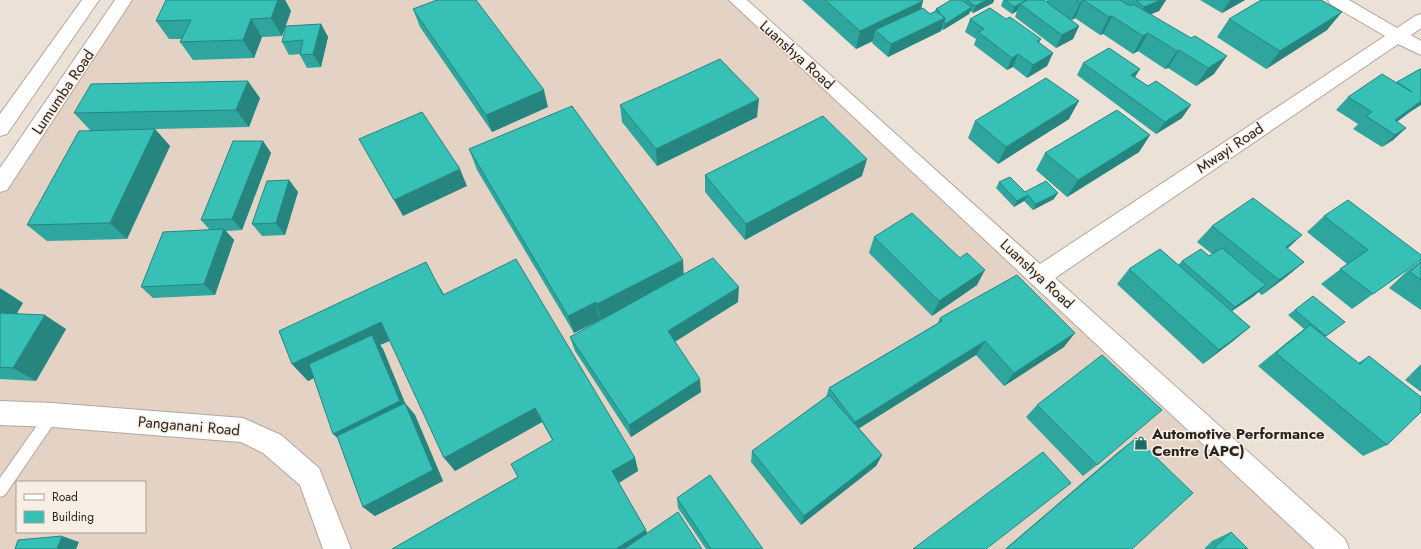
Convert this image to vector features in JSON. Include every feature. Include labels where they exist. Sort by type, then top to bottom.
[{"type":"street","name":"Lumumba Road","points":[[0,129],[91,0]]},
{"type":"street","name":"Lumumba Road","points":[[0,184],[124,0]]},
{"type":"street","name":"Luanshya Road","points":[[737,0],[1040,276],[1335,549]]},
{"type":"street","points":[[1336,0],[1421,49]]},
{"type":"street","name":"Mwayi Road","points":[[1040,276],[1421,20]]},
{"type":"street","name":"Panganani Road","points":[[0,412],[242,430],[272,444],[310,477],[337,549]]},
{"type":"lane","points":[[0,490],[52,415]]},
{"type":"shaded area","points":[[123,0],[743,0],[1339,549],[0,549],[0,178]]},
{"type":"building","points":[[166,0],[278,0],[271,18],[251,19],[243,40],[180,42],[191,20],[156,21]]},
{"type":"building","points":[[437,0],[476,0],[544,90],[486,115],[413,9]]},
{"type":"building","points":[[825,0],[922,0],[923,1],[860,31]]},
{"type":"building","points":[[951,0],[961,0],[972,7],[945,24],[945,18],[936,9]]},
{"type":"building","points":[[967,0],[987,0],[975,6]]},
{"type":"building","points":[[1005,0],[1027,0],[1014,7]]},
{"type":"building","points":[[1027,0],[1044,0],[1079,26],[1062,35],[1020,4]]},
{"type":"building","points":[[1076,0],[1083,0],[1080,3]]},
{"type":"building","points":[[1083,0],[1120,0],[1130,6],[1133,4],[1191,38],[1195,36],[1227,56],[1208,68],[1148,33],[1143,36],[1112,16],[1109,17]]},
{"type":"building","points":[[1136,0],[1161,0],[1144,7]]},
{"type":"building","points":[[1261,0],[1321,0],[1342,12],[1280,51],[1229,19]]},
{"type":"building","points":[[923,8],[930,14],[936,11],[945,18],[891,44],[875,30]]},
{"type":"building","points":[[990,8],[1006,19],[1010,17],[1041,39],[1037,41],[1053,53],[1033,65],[1018,54],[1012,58],[978,32],[984,29],[970,19]]},
{"type":"building","points":[[321,24],[313,54],[300,55],[303,40],[282,42],[286,26]]},
{"type":"building","points":[[1109,48],[1140,69],[1131,75],[1148,86],[1156,81],[1191,105],[1165,122],[1083,63]]},
{"type":"building","points":[[720,59],[759,99],[656,149],[620,105]]},
{"type":"building","points":[[1420,69],[1421,101],[1395,120],[1406,128],[1395,135],[1366,116],[1372,112],[1348,97],[1382,74],[1412,92],[1397,82]]},
{"type":"building","points":[[1046,78],[1079,101],[1006,147],[975,121]]},
{"type":"building","points":[[248,81],[236,110],[74,113],[91,84]]},
{"type":"building","points":[[572,106],[683,260],[597,304],[596,302],[568,316],[469,149]]},
{"type":"building","points":[[1117,110],[1150,135],[1078,180],[1045,153]]},
{"type":"building","points":[[422,112],[460,169],[394,200],[359,139]]},
{"type":"building","points":[[823,116],[867,159],[746,224],[705,175]]},
{"type":"building","points":[[155,129],[110,223],[27,225],[79,131]]},
{"type":"building","points":[[233,141],[263,141],[232,219],[201,220]]},
{"type":"building","points":[[1010,177],[1025,192],[1046,181],[1058,193],[1036,204],[1028,195],[1017,201],[999,182]]},
{"type":"building","points":[[289,180],[276,223],[252,224],[267,181]]},
{"type":"building","points":[[1253,198],[1302,235],[1286,247],[1304,262],[1279,280],[1212,226]]},
{"type":"building","points":[[1348,200],[1421,255],[1421,260],[1373,294],[1340,269],[1368,250],[1324,216]]},
{"type":"building","points":[[912,213],[960,258],[967,253],[985,270],[939,301],[874,237]]},
{"type":"building","points":[[224,229],[204,284],[141,287],[163,232]]},
{"type":"building","points":[[1222,248],[1266,285],[1235,307],[1182,261],[1201,249],[1209,256]]},
{"type":"building","points":[[1160,249],[1250,327],[1219,350],[1129,269]]},
{"type":"building","points":[[713,258],[739,287],[668,331],[700,379],[629,425],[570,337]]},
{"type":"building","points":[[516,259],[635,458],[612,471],[646,530],[616,549],[392,549],[518,477],[511,464],[553,440],[535,408],[444,458],[381,322],[292,364],[279,331],[426,262],[443,295]]},
{"type":"building","points":[[1421,262],[1421,280],[1410,272]]},
{"type":"building","points":[[1017,275],[1075,333],[1014,373],[985,341],[855,422],[829,388],[942,321],[940,318]]},
{"type":"building","points":[[1313,296],[1345,322],[1326,336],[1295,310]]},
{"type":"building","points":[[0,313],[45,315],[13,368],[0,367]]},
{"type":"building","points":[[1310,325],[1360,364],[1369,356],[1421,397],[1421,412],[1387,445],[1276,353]]},
{"type":"building","points":[[372,335],[400,401],[333,434],[309,364]]},
{"type":"building","points":[[1102,355],[1162,410],[1097,465],[1037,405]]},
{"type":"building","points":[[829,395],[882,455],[804,516],[752,451]]},
{"type":"building","points":[[405,403],[433,470],[363,507],[337,436]]},
{"type":"building","points":[[1136,438],[1193,493],[1132,549],[1006,549]]},
{"type":"building","points":[[1043,452],[1071,483],[986,549],[913,549]]},
{"type":"building","points":[[710,475],[763,549],[711,549],[677,498]]},
{"type":"building","points":[[678,512],[702,549],[624,549]]},
{"type":"building","points":[[1231,532],[1248,549],[1213,549]]},
{"type":"building","points":[[62,536],[57,549],[15,549],[18,540]]},
{"type":"place","name":"Automotive Performance Centre (APC)","points":[[1141,443]]}]
